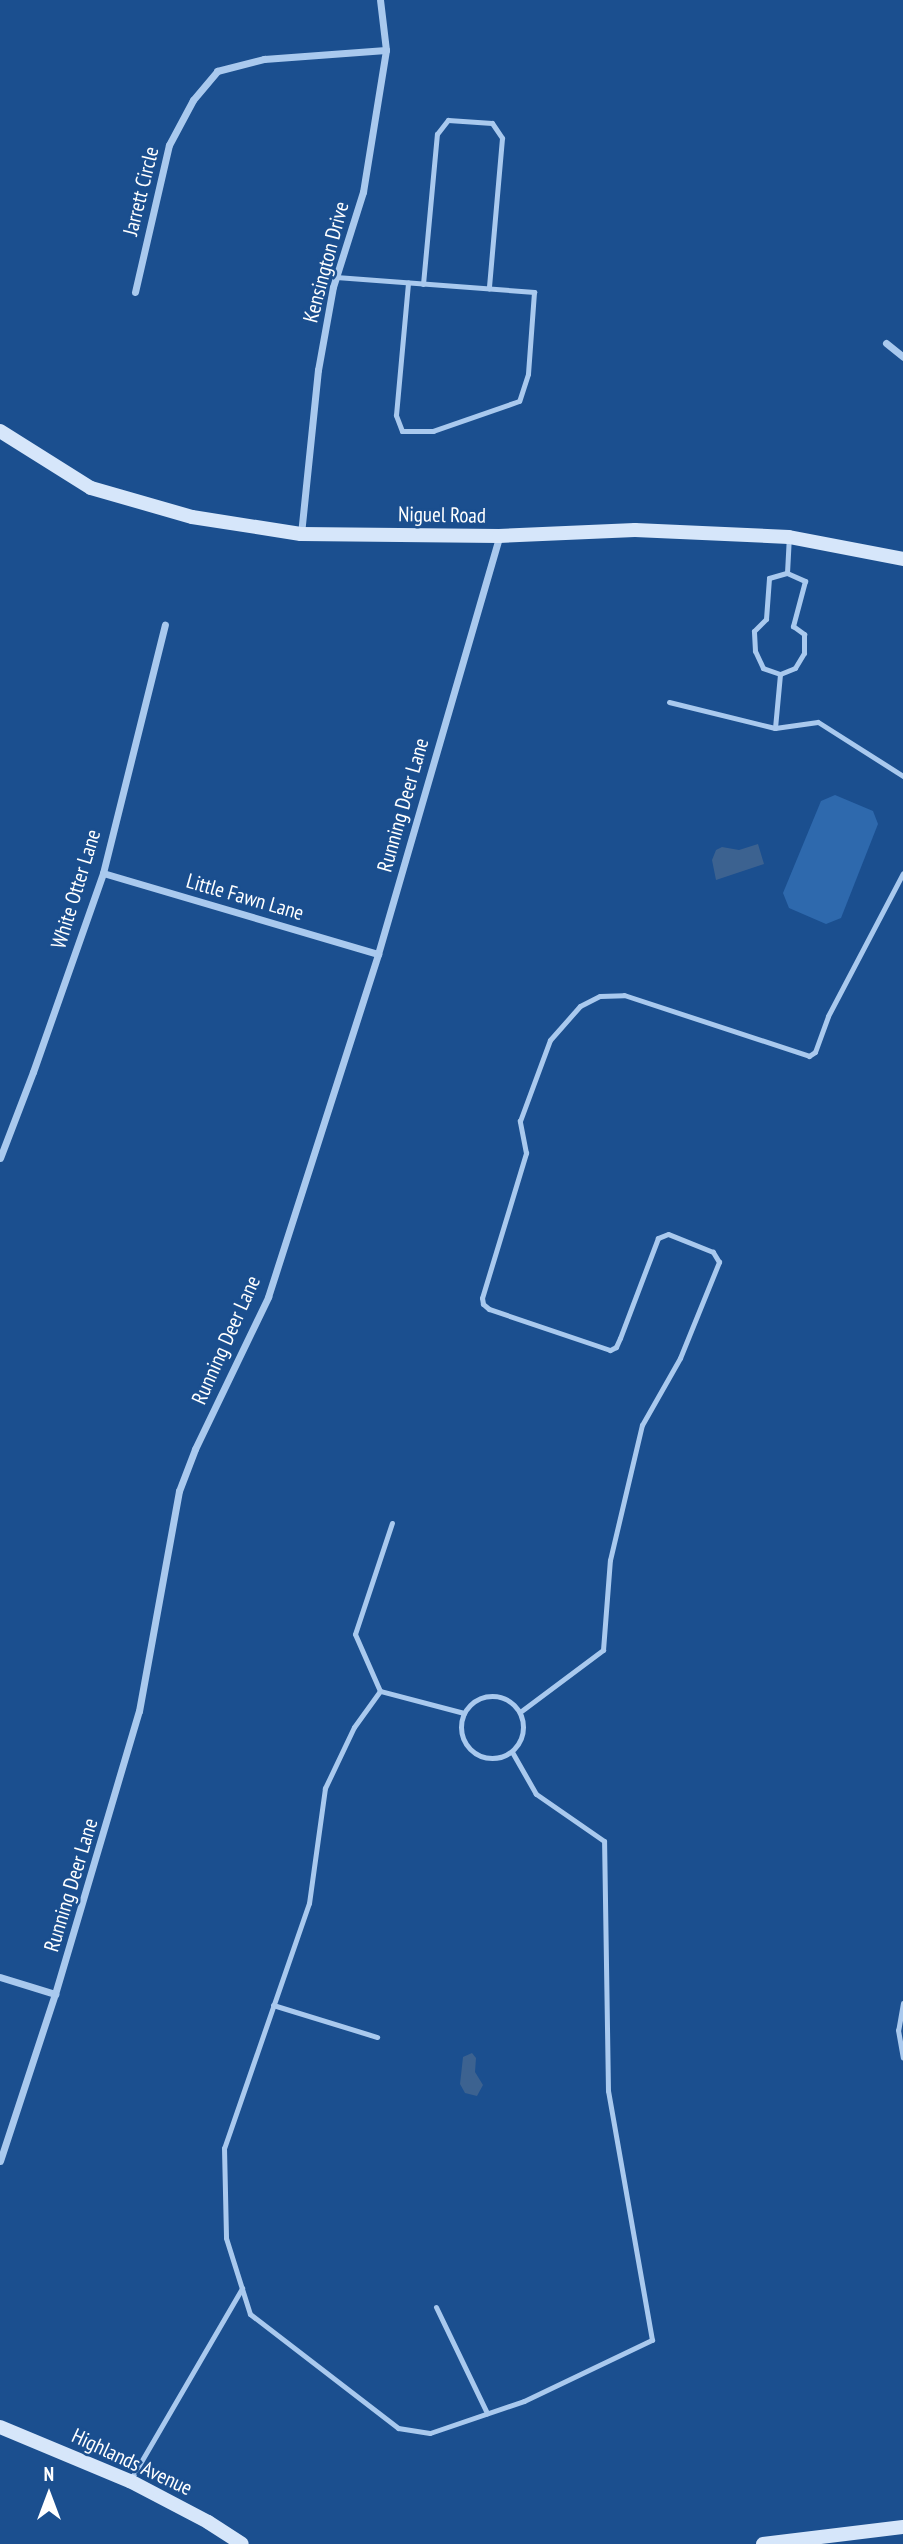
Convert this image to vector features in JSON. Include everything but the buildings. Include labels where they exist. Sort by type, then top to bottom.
[{"type":"main road","name":"Niguel Road","points":[[0,431],[91,488],[192,517],[301,534],[499,536],[635,530],[789,537],[903,559]]},
{"type":"main road","name":"Highlands Avenue","points":[[0,2427],[130,2481],[208,2522],[242,2544]]},
{"type":"main road","points":[[763,2544],[903,2527]]},
{"type":"street","name":"Kensington Drive","points":[[301,534],[318,370],[336,277],[363,192],[386,50],[380,0]]},
{"type":"street","name":"Jarrett Circle","points":[[135,292],[169,145],[193,100],[217,71],[264,59],[386,50]]},
{"type":"street","points":[[886,343],[903,357]]},
{"type":"street","name":"Running Deer Lane","points":[[0,2161],[55,1994],[139,1711],[179,1491],[195,1449],[268,1297],[378,954],[499,536]]},
{"type":"street","name":"White Otter Lane","points":[[0,1158],[103,873],[165,625]]},
{"type":"street","name":"Little Fawn Lane","points":[[103,873],[378,954]]},
{"type":"street","points":[[0,1977],[55,1994]]},
{"type":"lane","points":[[423,284],[437,134],[448,120],[470,121],[492,123],[502,138],[489,288]]},
{"type":"lane","points":[[336,277],[534,292],[528,374],[519,401],[432,431],[402,431],[396,415],[408,283]]},
{"type":"lane","points":[[787,573],[789,537]]},
{"type":"lane","points":[[787,573],[805,581],[793,626],[804,635],[804,653],[796,668],[780,674],[763,668],[755,651],[754,631],[766,619],[769,578],[787,573]]},
{"type":"lane","points":[[775,728],[780,674]]},
{"type":"lane","points":[[669,702],[775,728],[818,723],[903,776]]},
{"type":"lane","points":[[520,1712],[603,1650],[610,1560],[642,1425],[680,1358],[719,1262],[713,1252],[668,1234],[658,1238],[620,1338],[616,1347],[610,1350],[489,1309],[483,1304],[482,1298],[526,1153],[520,1121],[550,1040],[580,1006],[600,996],[624,995],[809,1056],[815,1052],[828,1016],[903,873]]},
{"type":"lane","points":[[380,1690],[355,1634],[392,1523]]},
{"type":"lane","points":[[380,1690],[464,1713]]},
{"type":"lane","points":[[380,1690],[354,1727],[325,1788],[309,1903],[224,2148],[226,2238],[250,2314],[398,2428],[430,2432],[487,2413],[524,2400],[652,2340],[608,2091],[604,1841],[536,1794],[512,1752]]},
{"type":"lane","points":[[496,1695],[506,1698],[520,1712],[524,1733],[512,1752],[492,1758],[471,1751],[461,1732],[464,1713],[477,1699],[496,1695]]},
{"type":"lane","points":[[903,2003],[898,2030],[903,2058]]},
{"type":"lane","points":[[273,2005],[377,2037]]},
{"type":"lane","points":[[130,2481],[242,2288]]},
{"type":"lane","points":[[436,2307],[487,2413]]},
{"type":"shaded area","points":[[835,795],[873,811],[878,824],[841,918],[826,924],[789,908],[783,893],[821,801]]},
{"type":"shaded area","points":[[758,844],[764,864],[716,880],[712,860],[716,850],[722,847],[739,850]]},
{"type":"shaded area","points":[[472,2053],[476,2058],[475,2072],[483,2085],[477,2096],[465,2093],[460,2084],[463,2057]]}]
